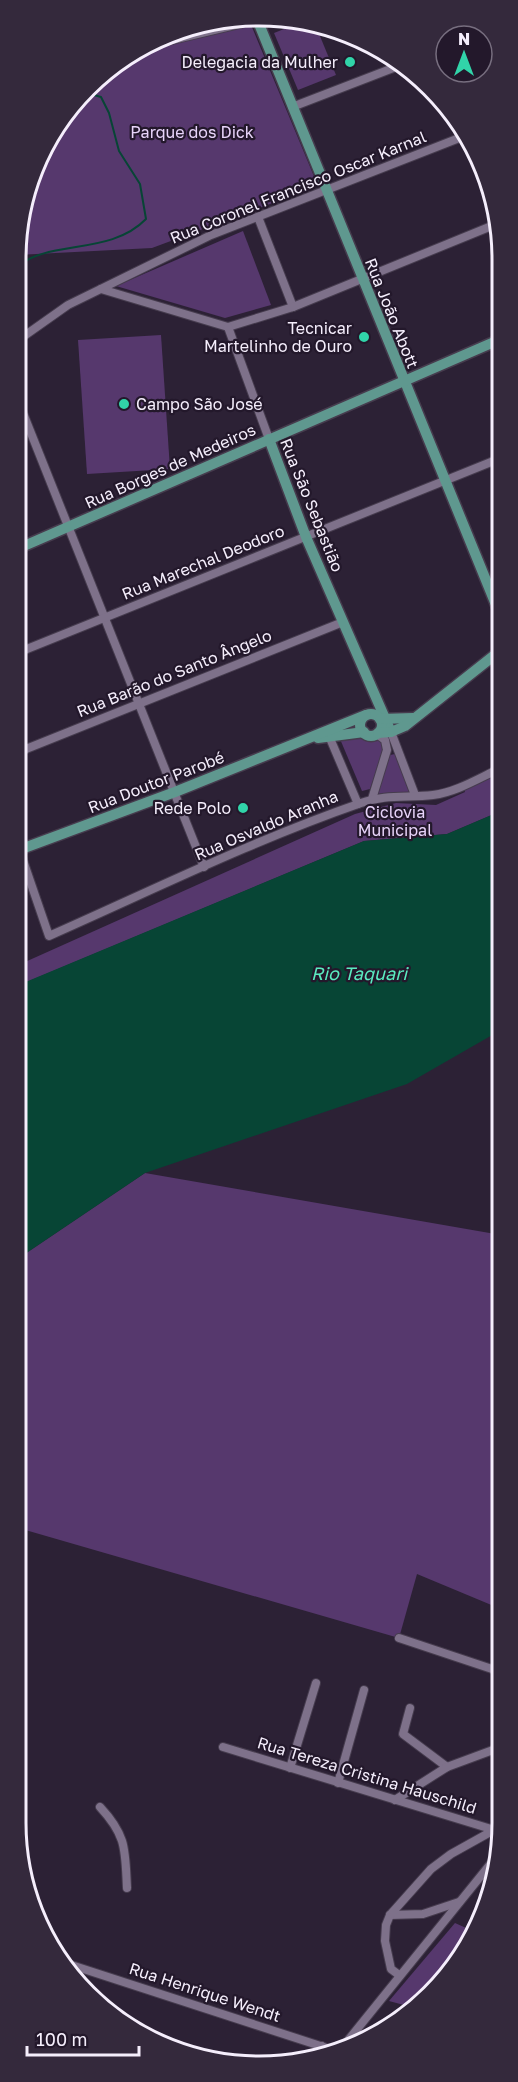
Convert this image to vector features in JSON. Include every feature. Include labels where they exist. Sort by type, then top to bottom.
[{"type":"main road","name":"Rua João Abott","points":[[260,26],[492,595]]},
{"type":"main road","name":"Rua Borges de Medeiros","points":[[26,545],[492,343]]},
{"type":"main road","name":"Rua São Sebastião","points":[[269,439],[306,537],[383,719],[391,732]]},
{"type":"main road","points":[[373,691],[367,715],[360,723],[364,732],[370,735],[391,732],[405,726],[492,657]]},
{"type":"main road","points":[[367,715],[383,719],[413,718]]},
{"type":"main road","name":"Rua Doutor Parobé","points":[[26,844],[175,792],[367,715]]},
{"type":"main road","points":[[377,733],[383,719]]},
{"type":"main road","name":"Rua Doutor Parobé","points":[[306,739],[364,732]]},
{"type":"street","points":[[191,36],[224,28]]},
{"type":"street","points":[[292,107],[393,68]]},
{"type":"street","name":"Rua Coronel Francisco Oscar Karnal","points":[[26,335],[68,305],[212,235],[459,138]]},
{"type":"street","points":[[258,217],[293,307]]},
{"type":"street","points":[[101,289],[228,327],[293,307],[490,226]]},
{"type":"street","name":"Rua São Sebastião","points":[[228,327],[269,439]]},
{"type":"street","points":[[26,421],[204,867]]},
{"type":"street","name":"Rua Marechal Deodoro","points":[[26,649],[492,462]]},
{"type":"street","name":"Rua Barão do Santo Ângelo","points":[[26,749],[343,622]]},
{"type":"street","name":"Rua São Sebastião","points":[[391,732],[415,795]]},
{"type":"street","points":[[372,799],[387,750],[385,740],[377,733]]},
{"type":"street","points":[[329,736],[358,804]]},
{"type":"street","name":"Rua Osvaldo Aranha","points":[[26,870],[49,936],[274,836],[358,804],[372,799],[436,795],[451,791],[492,772]]},
{"type":"street","points":[[399,1638],[492,1669]]},
{"type":"street","points":[[290,1768],[316,1683]]},
{"type":"street","points":[[338,1783],[364,1690]]},
{"type":"street","points":[[410,1708],[403,1734],[447,1767]]},
{"type":"street","name":"Rua Tereza Cristina Hauschild","points":[[224,1747],[492,1829]]},
{"type":"street","points":[[395,1800],[447,1767],[492,1750]]},
{"type":"street","points":[[100,1807],[118,1827],[126,1863],[127,1888]]},
{"type":"street","points":[[399,1975],[391,1969],[385,1941],[386,1925],[390,1915],[431,1869],[451,1854],[492,1834]]},
{"type":"street","points":[[350,2038],[460,1902],[487,1875]]},
{"type":"street","points":[[390,1915],[423,1914],[460,1902]]},
{"type":"street","name":"Rua Henrique Wendt","points":[[75,1966],[322,2046]]},
{"type":"green space","name":"Parque dos Dick","points":[[251,26],[318,186],[152,248],[26,255],[30,213],[43,170],[65,129],[83,105],[105,83],[129,65],[170,43],[199,33],[229,27]]},
{"type":"green space","points":[[289,27],[319,33],[336,75],[298,90],[274,33]]},
{"type":"green space","points":[[243,231],[271,305],[225,318],[116,286]]},
{"type":"green space","name":"Campo São José","points":[[161,335],[170,469],[87,474],[78,340]]},
{"type":"green space","points":[[381,737],[385,746],[370,789],[362,791],[340,739]]},
{"type":"green space","points":[[395,754],[411,792],[377,794],[390,755]]},
{"type":"green space","name":"Ciclovia Municipal","points":[[492,778],[492,815],[447,834],[364,841],[26,982],[26,962],[355,814],[396,803],[436,805],[465,792],[464,789]]},
{"type":"green space","points":[[145,1173],[492,1233],[492,1605],[417,1574],[399,1638],[26,1530],[26,1253]]},
{"type":"green space","points":[[455,1923],[467,1928],[453,1953],[435,1977],[413,1999],[405,2005],[389,2001]]},
{"type":"water","name":"Rio Taquari","points":[[492,815],[492,1035],[407,1084],[145,1173],[26,1253],[26,982],[364,841],[447,834]]},
{"type":"waterway","points":[[26,261],[46,253],[115,238],[131,231],[146,219],[140,184],[119,151],[109,113],[101,97],[93,95]]},
{"type":"place","name":"Delegacia da Mulher","points":[[350,62]]},
{"type":"place","name":"Tecnicar Martelinho de Ouro","points":[[364,337]]},
{"type":"place","name":"Campo São José","points":[[124,404]]},
{"type":"place","name":"Rede Polo","points":[[243,808]]}]
